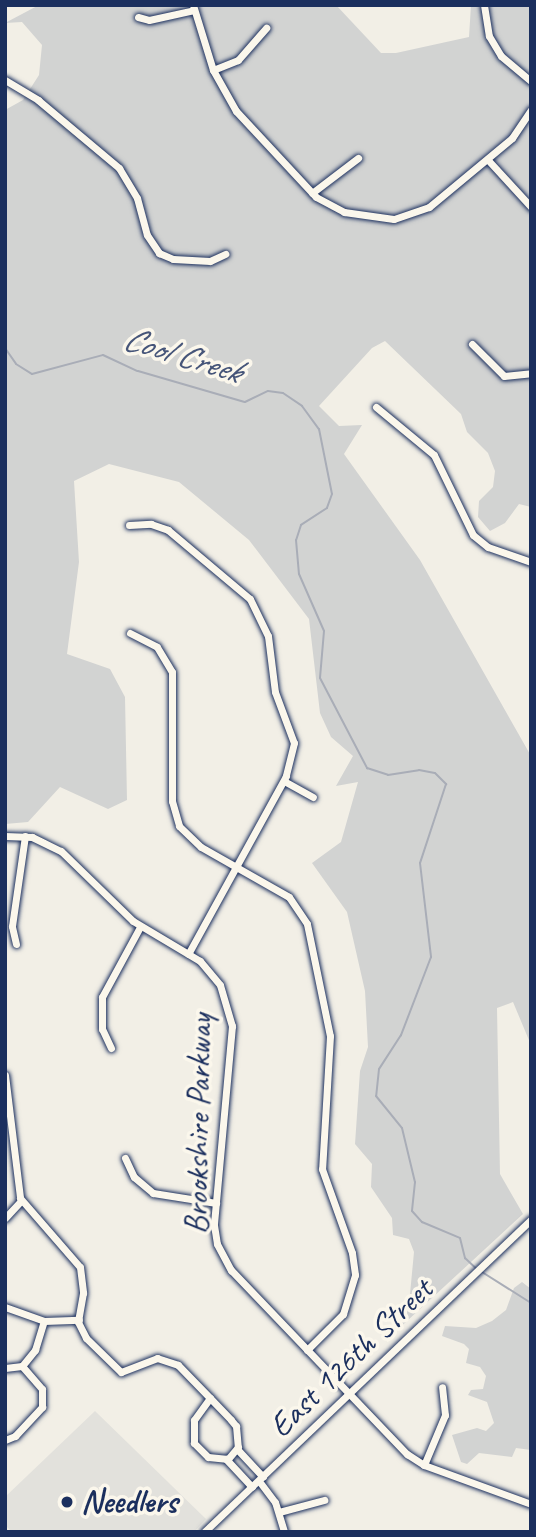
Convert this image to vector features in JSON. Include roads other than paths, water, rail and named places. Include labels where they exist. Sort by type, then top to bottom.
[{"type":"street","points":[[484,5],[489,36],[501,56],[531,81]]},
{"type":"street","points":[[138,17],[149,20],[194,8],[213,70],[252,131],[312,193],[344,212],[394,219],[429,207],[512,138],[531,110]]},
{"type":"street","points":[[213,70],[238,60],[266,28]]},
{"type":"street","points":[[5,80],[38,100],[119,169],[133,190],[147,235],[159,253],[173,259],[210,261],[225,254]]},
{"type":"street","points":[[312,193],[358,158]]},
{"type":"street","points":[[488,160],[531,206]]},
{"type":"street","points":[[472,344],[504,376],[531,373]]},
{"type":"street","points":[[376,407],[434,455],[473,536],[488,547],[531,562]]},
{"type":"street","points":[[129,525],[151,524],[168,530],[254,604],[268,636],[275,692],[293,737],[293,756],[284,781],[188,954]]},
{"type":"street","points":[[130,633],[157,647],[172,672],[172,801],[177,822],[191,840],[285,894],[303,913],[328,1027],[320,1154],[328,1189],[352,1253],[355,1283],[343,1314],[307,1350]]},
{"type":"street","points":[[284,781],[313,797]]},
{"type":"street","name":"Brookshire Parkway","points":[[5,836],[25,836],[67,855],[140,927],[188,954],[216,979],[232,1019],[215,1233],[226,1264],[407,1454],[424,1465],[531,1504]]},
{"type":"street","points":[[16,944],[12,926],[25,836]]},
{"type":"street","points":[[111,1048],[101,1018],[102,997],[140,927]]},
{"type":"street","points":[[5,1075],[21,1201],[80,1268],[83,1293],[79,1320],[94,1350],[116,1369],[127,1372],[164,1359],[178,1366],[236,1426],[237,1449],[261,1479],[279,1512],[284,1532]]},
{"type":"street","points":[[125,1158],[134,1177],[153,1193],[216,1203]]},
{"type":"street","points":[[5,1217],[21,1201]]},
{"type":"street","name":"East 126th Street","points":[[204,1532],[531,1219]]},
{"type":"street","points":[[5,1307],[44,1321],[79,1320]]},
{"type":"street","points":[[5,1368],[22,1366],[35,1350],[44,1321]]},
{"type":"street","points":[[5,1440],[15,1436],[42,1407],[42,1389],[22,1366]]},
{"type":"street","points":[[424,1465],[445,1415],[442,1387]]},
{"type":"street","points":[[210,1398],[194,1420],[194,1443],[208,1457],[226,1459],[252,1487]]},
{"type":"street","points":[[226,1459],[237,1449]]},
{"type":"street","points":[[279,1512],[324,1500]]},
{"type":"waterway","name":"Cool Creek","points":[[5,348],[16,364],[32,374],[103,355],[138,371],[245,402],[268,391],[283,393],[302,406],[319,429],[332,494],[327,508],[301,525],[296,540],[299,574],[324,631],[320,678],[367,768],[388,775],[419,770],[435,773],[446,784],[420,863],[431,957],[401,1035],[379,1069],[376,1096],[402,1128],[415,1182],[412,1211],[422,1222],[460,1238],[465,1258],[477,1269]]},
{"type":"waterway","name":"Cool Creek","points":[[482,1272],[531,1303]]},
{"type":"place","name":"Needlers","points":[[67,1502]]}]
